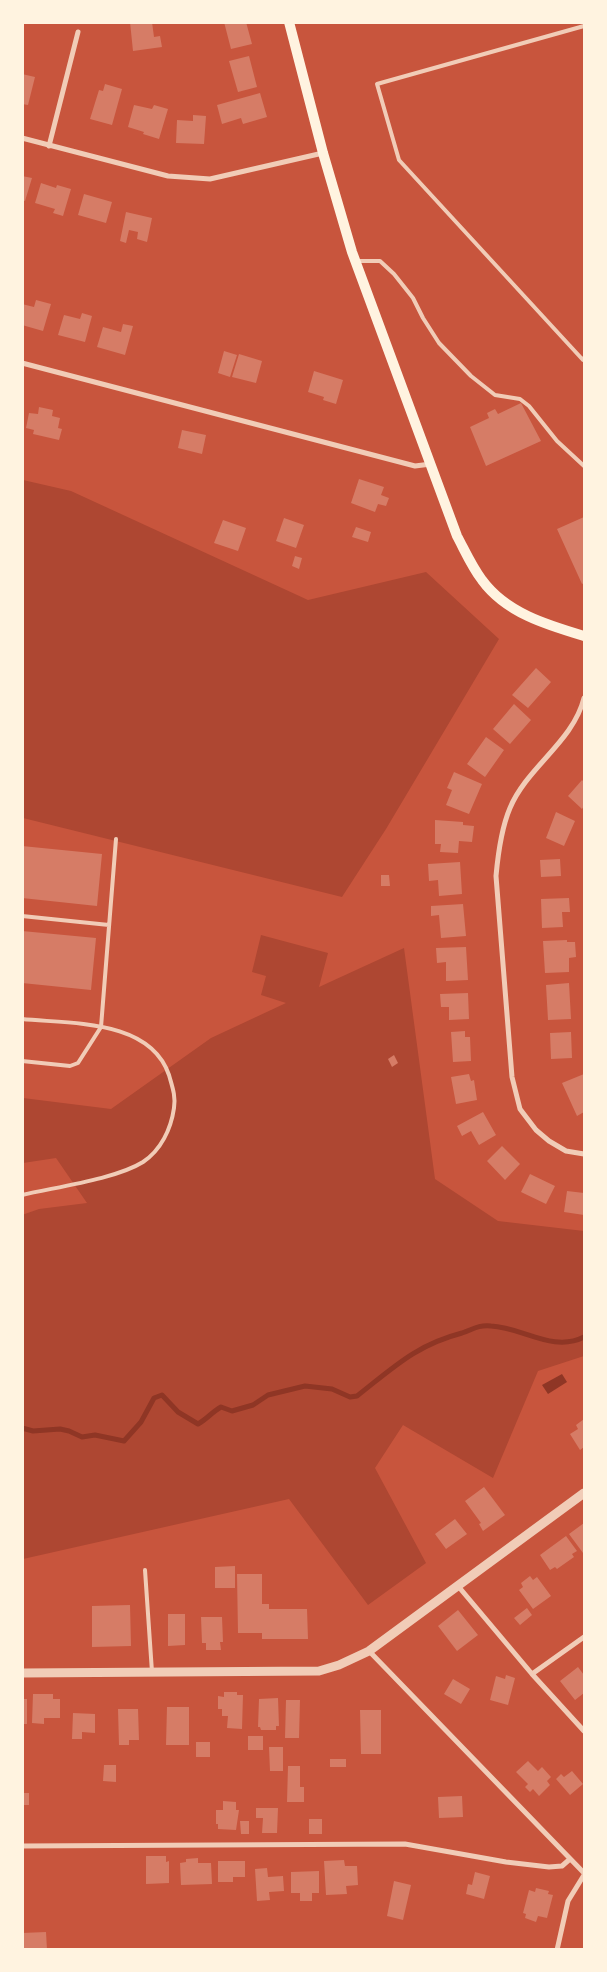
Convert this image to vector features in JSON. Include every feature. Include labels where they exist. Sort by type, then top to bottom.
[{"type":"main road","points":[[289,22],[323,153],[355,261],[458,536],[472,566],[482,581],[502,601],[521,613],[541,623],[584,636]]},
{"type":"street","points":[[49,146],[78,32]]},
{"type":"street","points":[[22,138],[168,176],[210,179],[323,153]]},
{"type":"street","points":[[22,363],[415,466],[431,464]]},
{"type":"street","points":[[584,698],[576,719],[525,783],[510,808],[498,853],[496,876],[512,1077],[520,1109],[536,1130],[549,1141],[566,1151],[584,1154]]},
{"type":"street","points":[[22,1673],[319,1672],[339,1665],[369,1650],[584,1493]]},
{"type":"street","points":[[458,1586],[532,1674],[584,1731]]},
{"type":"street","points":[[532,1674],[584,1637]]},
{"type":"street","points":[[369,1650],[584,1874],[568,1901],[557,1950]]},
{"type":"street","points":[[22,1846],[405,1844],[506,1862],[549,1867],[562,1866],[570,1859]]},
{"type":"lane","points":[[584,26],[377,84],[398,160],[583,360],[584,358]]},
{"type":"lane","points":[[355,261],[380,261],[394,274],[414,298],[423,318],[439,343],[471,376],[495,395],[520,399],[529,406],[557,441],[584,466]]},
{"type":"lane","points":[[22,1062],[70,1066],[78,1063],[101,1027],[116,839]]},
{"type":"lane","points":[[22,916],[109,925]]},
{"type":"lane","points":[[22,1019],[101,1027],[119,1030],[138,1038],[153,1049],[165,1064],[176,1099],[171,1126],[155,1152],[142,1162],[123,1172],[22,1195]]},
{"type":"lane","points":[[145,1570],[152,1672]]},
{"type":"shaded area","points":[[23,480],[71,491],[308,600],[426,572],[499,639],[386,829],[342,897],[23,818]]},
{"type":"shaded area","points":[[261,935],[328,953],[319,987],[404,948],[435,1179],[498,1221],[584,1231],[584,1356],[538,1371],[493,1478],[403,1425],[375,1468],[426,1563],[368,1605],[289,1499],[23,1559],[22,1215],[39,1209],[87,1203],[56,1158],[23,1163],[23,1098],[111,1109],[211,1038],[286,1003],[261,995],[266,976],[252,972]]},
{"type":"shaded area","points":[[562,1374],[567,1382],[548,1394],[542,1385]]},
{"type":"building","points":[[130,22],[152,22],[154,37],[160,36],[162,47],[133,51]]},
{"type":"building","points":[[224,22],[246,22],[252,44],[231,49]]},
{"type":"building","points":[[249,56],[257,87],[238,92],[229,61]]},
{"type":"building","points":[[22,74],[35,77],[28,105],[22,104]]},
{"type":"building","points":[[105,84],[122,89],[112,125],[90,119],[99,90],[103,91]]},
{"type":"building","points":[[260,93],[267,117],[243,124],[241,118],[222,124],[217,105]]},
{"type":"building","points":[[134,105],[152,109],[154,105],[168,109],[159,139],[128,127]]},
{"type":"building","points":[[193,115],[206,116],[204,144],[176,143],[177,120],[193,121]]},
{"type":"building","points":[[22,176],[32,178],[25,201],[22,200]]},
{"type":"building","points":[[41,183],[56,188],[57,185],[71,189],[63,216],[53,213],[55,209],[35,203]]},
{"type":"building","points":[[84,194],[112,202],[106,223],[78,215]]},
{"type":"building","points":[[126,212],[152,218],[147,242],[137,239],[138,232],[129,230],[126,243],[120,241]]},
{"type":"building","points":[[36,300],[51,304],[43,331],[22,325],[22,304],[34,307]]},
{"type":"building","points":[[82,313],[92,316],[85,342],[58,335],[64,315],[80,319]]},
{"type":"building","points":[[123,324],[133,326],[125,355],[97,347],[103,327],[121,332]]},
{"type":"building","points":[[224,351],[237,355],[230,377],[218,373]]},
{"type":"building","points":[[239,354],[262,361],[256,383],[232,377]]},
{"type":"building","points":[[314,371],[343,380],[336,404],[323,400],[324,397],[308,392]]},
{"type":"building","points":[[521,403],[541,441],[486,466],[470,427],[489,418],[487,413],[495,409],[498,414]]},
{"type":"building","points":[[39,407],[53,410],[52,416],[60,418],[58,428],[62,429],[59,440],[33,434],[34,430],[26,428],[29,413],[38,414]]},
{"type":"building","points":[[182,430],[206,435],[202,454],[178,448]]},
{"type":"building","points":[[359,479],[384,487],[381,495],[389,498],[386,506],[378,504],[375,512],[351,503]]},
{"type":"building","points":[[584,517],[584,583],[582,584],[557,529]]},
{"type":"building","points":[[284,518],[304,525],[296,548],[276,541]]},
{"type":"building","points":[[223,520],[246,528],[238,551],[214,543]]},
{"type":"building","points":[[356,527],[371,532],[368,542],[352,537]]},
{"type":"building","points":[[295,556],[302,558],[299,569],[292,566]]},
{"type":"building","points":[[536,668],[551,682],[528,708],[512,695]]},
{"type":"building","points":[[514,704],[531,720],[510,744],[493,729]]},
{"type":"building","points":[[486,737],[504,750],[485,777],[467,764]]},
{"type":"building","points":[[454,772],[482,784],[469,814],[446,805],[452,790],[447,788]]},
{"type":"building","points":[[582,780],[584,782],[584,806],[582,809],[568,796]]},
{"type":"building","points":[[556,812],[575,821],[564,846],[546,838]]},
{"type":"building","points":[[435,820],[463,822],[463,825],[474,826],[472,842],[459,841],[458,853],[440,852],[441,844],[435,844]]},
{"type":"building","points":[[22,846],[102,854],[97,906],[22,898]]},
{"type":"building","points":[[560,859],[561,876],[541,877],[540,860]]},
{"type":"building","points":[[460,862],[462,894],[439,896],[438,880],[429,881],[428,864]]},
{"type":"building","points":[[381,875],[389,875],[390,886],[381,886]]},
{"type":"building","points":[[569,898],[570,912],[562,912],[563,927],[542,928],[541,899]]},
{"type":"building","points":[[463,904],[466,936],[441,938],[439,915],[431,916],[431,906]]},
{"type":"building","points":[[22,931],[96,938],[91,990],[22,983]]},
{"type":"building","points":[[567,940],[567,942],[575,942],[576,957],[569,958],[569,972],[545,973],[543,941]]},
{"type":"building","points":[[466,947],[468,980],[446,981],[446,962],[437,963],[436,948]]},
{"type":"building","points":[[569,983],[571,1019],[548,1020],[546,985]]},
{"type":"building","points":[[468,993],[469,1019],[449,1020],[449,1007],[441,1007],[440,994]]},
{"type":"building","points":[[465,1031],[465,1037],[470,1037],[471,1061],[453,1062],[451,1032]]},
{"type":"building","points":[[571,1032],[572,1058],[551,1059],[550,1033]]},
{"type":"building","points":[[394,1055],[398,1063],[392,1067],[388,1059]]},
{"type":"building","points":[[469,1074],[471,1081],[474,1080],[477,1100],[456,1104],[451,1077]]},
{"type":"building","points":[[584,1074],[584,1112],[577,1116],[562,1083]]},
{"type":"building","points":[[483,1112],[496,1135],[479,1145],[471,1131],[462,1136],[457,1126]]},
{"type":"building","points":[[502,1146],[520,1164],[505,1180],[487,1161]]},
{"type":"building","points":[[530,1174],[555,1186],[546,1204],[521,1192]]},
{"type":"building","points":[[567,1191],[584,1193],[584,1215],[564,1212]]},
{"type":"building","points":[[584,1419],[584,1447],[580,1450],[570,1434],[578,1429],[576,1425]]},
{"type":"building","points":[[484,1487],[505,1515],[483,1531],[479,1524],[481,1523],[465,1501]]},
{"type":"building","points":[[455,1519],[467,1534],[446,1549],[435,1534]]},
{"type":"building","points":[[584,1523],[584,1552],[583,1553],[569,1534]]},
{"type":"building","points":[[566,1536],[577,1551],[572,1554],[574,1557],[557,1569],[555,1567],[550,1570],[540,1555]]},
{"type":"building","points":[[235,1566],[235,1588],[215,1588],[215,1567]]},
{"type":"building","points":[[237,1574],[262,1574],[262,1604],[269,1604],[269,1609],[307,1609],[308,1639],[262,1639],[262,1633],[238,1633]]},
{"type":"building","points":[[530,1576],[533,1580],[537,1577],[551,1596],[533,1609],[519,1590],[523,1587],[521,1583]]},
{"type":"building","points":[[130,1605],[131,1646],[92,1647],[92,1606]]},
{"type":"building","points":[[527,1608],[532,1615],[520,1625],[514,1618]]},
{"type":"building","points":[[458,1610],[478,1635],[457,1651],[438,1626]]},
{"type":"building","points":[[168,1614],[185,1614],[185,1645],[168,1646]]},
{"type":"building","points":[[201,1617],[222,1617],[223,1642],[220,1642],[221,1650],[206,1650],[206,1643],[202,1643]]},
{"type":"building","points":[[578,1667],[584,1675],[584,1693],[575,1700],[560,1681]]},
{"type":"building","points":[[506,1675],[515,1678],[508,1705],[490,1700],[496,1676],[505,1679]]},
{"type":"building","points":[[453,1679],[470,1689],[461,1704],[444,1694]]},
{"type":"building","points":[[224,1692],[237,1692],[237,1695],[243,1695],[242,1729],[227,1728],[228,1716],[222,1716],[222,1709],[218,1709],[218,1696],[224,1697]]},
{"type":"building","points":[[33,1694],[53,1694],[53,1699],[60,1699],[60,1718],[44,1718],[44,1724],[32,1723]]},
{"type":"building","points":[[278,1698],[279,1726],[276,1726],[276,1730],[261,1730],[258,1727],[259,1699]]},
{"type":"building","points":[[22,1699],[27,1699],[27,1724],[22,1724]]},
{"type":"building","points":[[286,1700],[300,1700],[299,1738],[285,1738]]},
{"type":"building","points":[[167,1707],[189,1707],[189,1745],[166,1745]]},
{"type":"building","points":[[118,1709],[138,1709],[139,1740],[129,1740],[129,1745],[119,1745]]},
{"type":"building","points":[[360,1710],[381,1710],[381,1754],[361,1754]]},
{"type":"building","points":[[73,1713],[95,1714],[95,1733],[82,1732],[82,1739],[72,1739]]},
{"type":"building","points":[[248,1736],[263,1736],[263,1750],[248,1750]]},
{"type":"building","points":[[196,1742],[210,1742],[210,1757],[196,1757]]},
{"type":"building","points":[[269,1747],[283,1747],[283,1771],[270,1771]]},
{"type":"building","points":[[330,1759],[346,1759],[346,1767],[330,1767]]},
{"type":"building","points":[[528,1761],[538,1771],[542,1767],[551,1777],[547,1781],[550,1785],[539,1796],[533,1789],[530,1792],[525,1787],[528,1784],[516,1772]]},
{"type":"building","points":[[104,1765],[116,1765],[116,1782],[103,1781]]},
{"type":"building","points":[[288,1766],[300,1766],[300,1787],[304,1787],[304,1802],[287,1802]]},
{"type":"building","points":[[572,1771],[583,1784],[570,1795],[556,1779],[561,1774],[564,1777]]},
{"type":"building","points":[[22,1793],[29,1793],[29,1805],[22,1805]]},
{"type":"building","points":[[462,1796],[463,1817],[439,1818],[438,1797]]},
{"type":"building","points":[[223,1801],[236,1802],[236,1810],[239,1810],[236,1830],[218,1829],[216,1810],[223,1810]]},
{"type":"building","points":[[256,1808],[278,1808],[277,1833],[262,1833],[263,1818],[256,1818]]},
{"type":"building","points":[[309,1819],[322,1819],[322,1834],[309,1834]]},
{"type":"building","points":[[240,1821],[249,1821],[249,1834],[241,1834]]},
{"type":"building","points":[[146,1856],[166,1856],[166,1862],[169,1861],[169,1883],[146,1884]]},
{"type":"building","points":[[198,1858],[198,1863],[211,1863],[212,1884],[181,1885],[180,1863],[186,1862],[186,1859]]},
{"type":"building","points":[[344,1860],[345,1866],[357,1866],[358,1885],[346,1886],[347,1894],[326,1895],[324,1861]]},
{"type":"building","points":[[218,1861],[245,1861],[245,1877],[233,1877],[233,1882],[218,1882]]},
{"type":"building","points":[[267,1868],[268,1877],[283,1876],[284,1891],[269,1892],[270,1900],[257,1901],[255,1869]]},
{"type":"building","points":[[319,1871],[319,1893],[312,1893],[312,1901],[300,1901],[300,1893],[291,1893],[291,1872]]},
{"type":"building","points":[[475,1872],[490,1876],[484,1899],[466,1894],[468,1884],[472,1885]]},
{"type":"building","points":[[394,1881],[411,1885],[403,1920],[387,1916]]},
{"type":"building","points":[[536,1888],[549,1891],[548,1894],[553,1895],[547,1918],[538,1916],[536,1922],[525,1918],[526,1914],[523,1913],[529,1890],[535,1892]]},
{"type":"building","points":[[46,1932],[47,1950],[22,1950],[22,1933]]},
{"type":"waterway","points":[[22,1428],[33,1431],[60,1429],[82,1437],[95,1435],[124,1441],[141,1422],[154,1398],[162,1395],[178,1412],[198,1424],[221,1407],[232,1411],[253,1405],[268,1395],[305,1386],[332,1389],[350,1397],[357,1396],[394,1366],[418,1351],[446,1338],[479,1327],[503,1327],[549,1341],[572,1341],[584,1337]]}]
